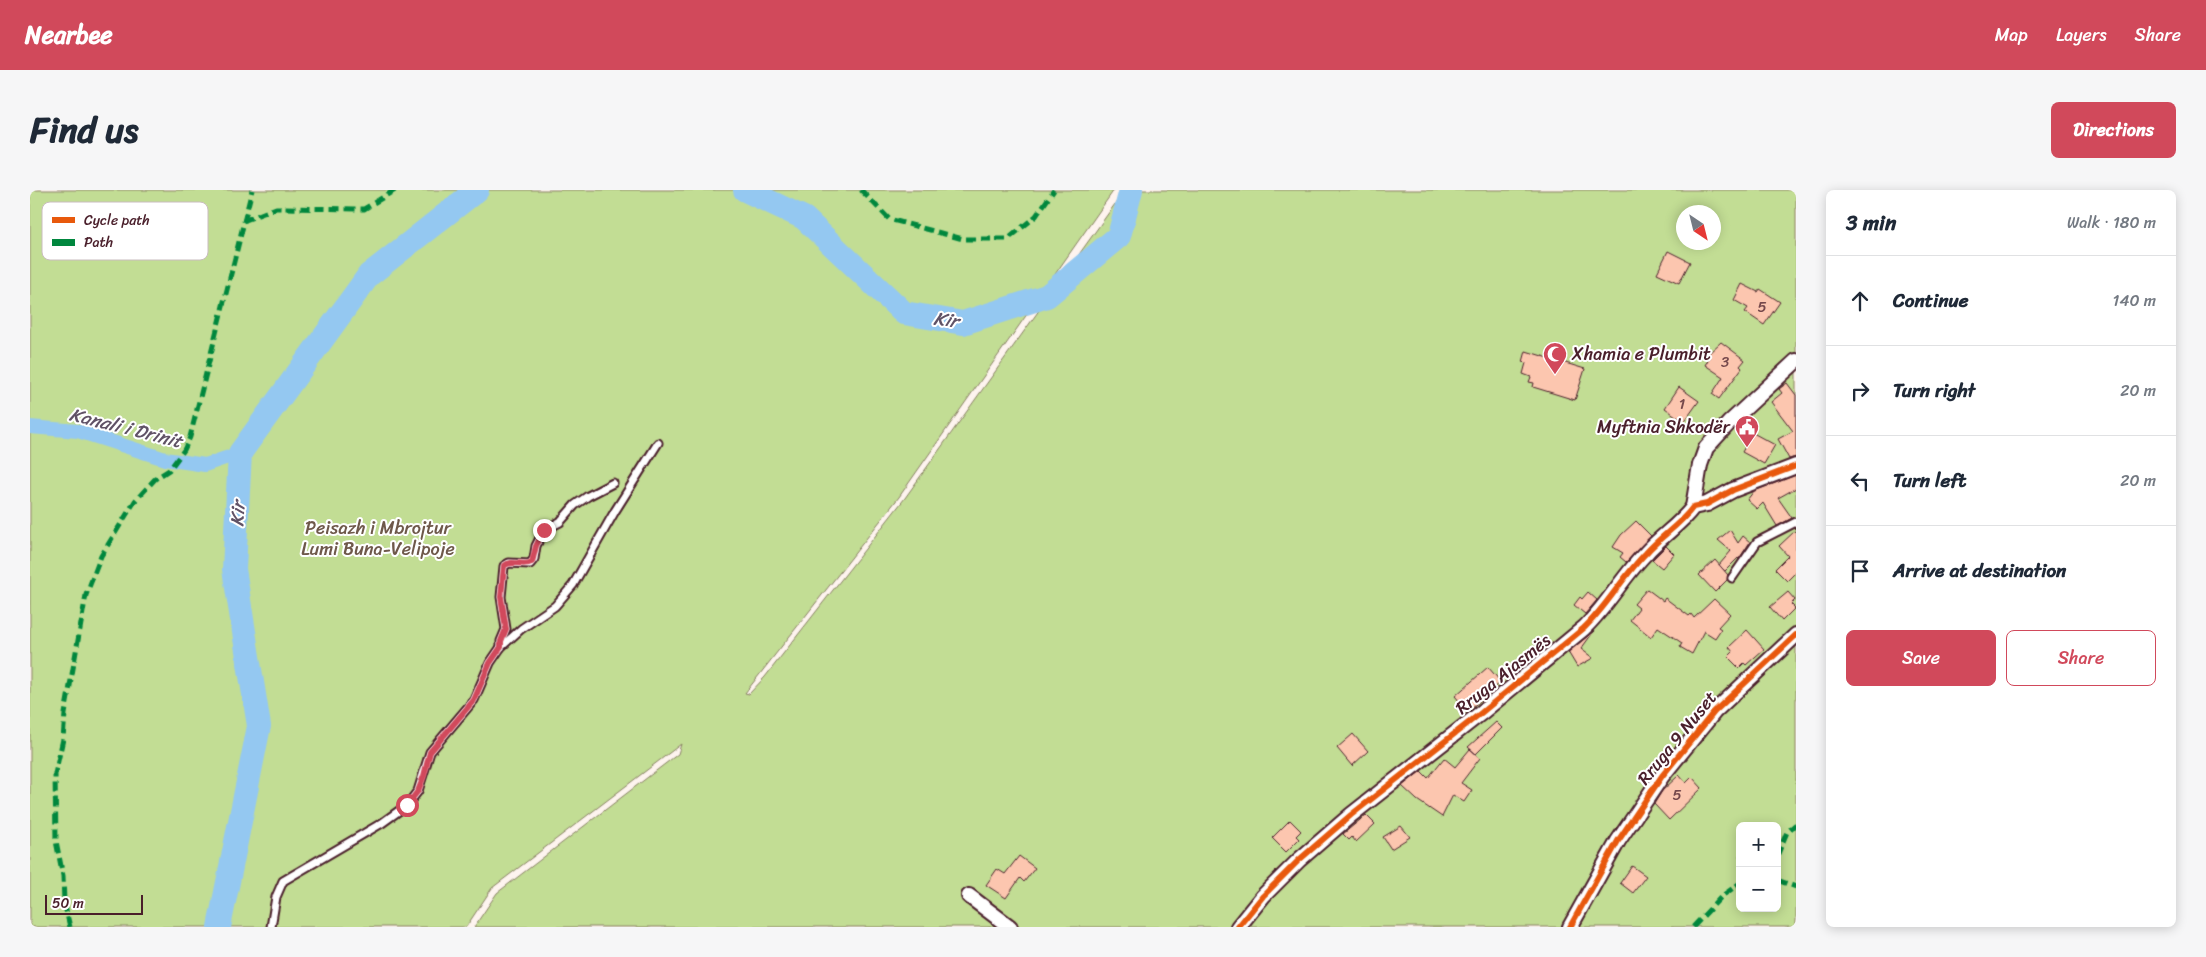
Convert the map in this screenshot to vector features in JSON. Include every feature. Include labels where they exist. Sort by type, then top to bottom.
[{"type":"street","points":[[1693,507],[1702,455],[1712,440],[1796,361]]},
{"type":"street","name":"Rruga Ajasmës","points":[[1238,927],[1263,896],[1305,855],[1584,628],[1598,614],[1646,552],[1685,518],[1693,507],[1707,504],[1733,490],[1796,466]]},
{"type":"street","name":"Rruga 9 Nuset","points":[[1570,927],[1618,841],[1662,776],[1714,712],[1796,635]]},
{"type":"street","points":[[969,896],[1010,927]]},
{"type":"lane","points":[[272,927],[276,897],[283,881],[382,823],[407,805],[418,791],[430,752],[474,700],[490,663],[501,647],[521,629],[554,606],[573,585],[614,510],[658,443]]},
{"type":"lane","points":[[501,647],[501,641],[506,629],[501,597],[504,566],[509,563],[530,564],[534,559],[536,546],[544,530],[560,522],[575,505],[588,496],[613,483]]},
{"type":"lane","points":[[1732,578],[1757,542],[1796,522]]},
{"type":"green space","name":"Peisazh i Mbrojtur Lumi Buna-Velipoje","points":[[30,190],[1114,190],[899,497],[745,693],[749,694],[765,677],[905,498],[1125,190],[1796,190],[1796,927],[474,927],[497,893],[678,754],[681,744],[492,888],[466,927],[30,927]]},
{"type":"building","points":[[1668,251],[1690,262],[1679,283],[1657,273]]},
{"type":"building","points":[[1742,284],[1758,292],[1760,289],[1780,302],[1764,325],[1745,312],[1748,308],[1734,300]]},
{"type":"building","points":[[1721,342],[1745,360],[1740,366],[1742,368],[1719,399],[1712,394],[1723,377],[1705,365],[1709,358],[1709,353]]},
{"type":"building","name":"Xhamia e Plumbit","points":[[1526,351],[1585,369],[1575,400],[1533,387],[1534,383],[1529,382],[1531,377],[1523,374],[1526,363],[1523,362]]},
{"type":"building","points":[[1787,383],[1796,395],[1796,457],[1789,459],[1778,439],[1793,431],[1771,402],[1782,393],[1779,389]]},
{"type":"building","points":[[1679,387],[1699,401],[1684,422],[1665,408]]},
{"type":"building","points":[[1753,433],[1775,445],[1764,464],[1742,452]]},
{"type":"building","points":[[1796,475],[1796,488],[1778,498],[1792,518],[1777,526],[1763,503],[1757,509],[1747,500],[1754,491]]},
{"type":"building","points":[[1636,521],[1651,536],[1626,562],[1620,557],[1623,553],[1613,547],[1621,535]]},
{"type":"building","points":[[1730,530],[1738,543],[1743,536],[1750,542],[1739,559],[1725,571],[1719,565],[1731,551],[1718,540]]},
{"type":"building","points":[[1796,530],[1796,572],[1787,581],[1775,569],[1788,556],[1779,546]]},
{"type":"building","points":[[1666,546],[1674,554],[1662,568],[1652,560]]},
{"type":"building","points":[[1715,560],[1728,575],[1727,580],[1715,592],[1699,575]]},
{"type":"building","points":[[1647,589],[1663,601],[1665,598],[1689,616],[1691,614],[1694,618],[1714,599],[1730,614],[1718,627],[1721,629],[1715,638],[1704,631],[1692,654],[1680,647],[1682,643],[1658,627],[1651,637],[1630,620],[1639,608],[1634,604]]},
{"type":"building","points":[[1588,592],[1597,600],[1585,614],[1574,605],[1580,597],[1582,599]]},
{"type":"building","points":[[1788,592],[1795,600],[1791,604],[1795,608],[1782,621],[1770,607]]},
{"type":"building","points":[[1747,630],[1764,649],[1746,665],[1744,663],[1739,668],[1728,657],[1733,652],[1729,647]]},
{"type":"building","points":[[1594,631],[1581,649],[1593,658],[1577,667],[1568,652]]},
{"type":"building","points":[[1488,667],[1501,682],[1468,711],[1455,696]]},
{"type":"building","points":[[1496,722],[1502,728],[1476,754],[1468,747]]},
{"type":"building","points":[[1353,734],[1368,751],[1352,766],[1337,748]]},
{"type":"building","points":[[1470,749],[1480,758],[1461,783],[1472,790],[1464,802],[1453,795],[1442,817],[1417,800],[1402,786],[1421,771],[1428,778],[1444,758],[1455,767]]},
{"type":"building","points":[[1679,775],[1686,783],[1692,777],[1702,788],[1669,820],[1654,804],[1662,791]]},
{"type":"building","points":[[1366,815],[1375,824],[1356,842],[1352,837],[1349,840],[1343,834]]},
{"type":"building","points":[[1290,820],[1301,831],[1296,836],[1299,839],[1286,852],[1272,838]]},
{"type":"building","points":[[1401,826],[1410,837],[1391,849],[1383,837]]},
{"type":"building","points":[[1019,856],[1035,868],[1024,882],[1020,878],[1006,898],[986,885],[997,869],[1005,874]]},
{"type":"building","points":[[1632,866],[1646,876],[1633,893],[1620,883]]},
{"type":"waterway","name":"Kir","points":[[219,927],[259,726],[234,569],[240,453],[369,275],[477,190]]},
{"type":"waterway","name":"Kir","points":[[745,190],[804,218],[904,313],[963,323],[1047,296],[1119,236],[1131,190]]},
{"type":"waterway","name":"Kanali i Drinit","points":[[30,427],[78,431],[165,459],[205,465],[240,453]]},
{"type":"marked path","points":[[70,927],[64,902],[63,876],[56,841],[55,774],[63,739],[65,714],[86,595],[101,556],[135,501],[155,479],[169,470],[184,450],[190,437],[252,190]]},
{"type":"marked path","points":[[243,221],[276,208],[364,209],[395,190]]},
{"type":"marked path","points":[[861,190],[889,219],[963,239],[1008,239],[1036,216],[1054,190]]},
{"type":"marked path","points":[[1781,846],[1787,832],[1796,824]]},
{"type":"marked path","points":[[1781,881],[1796,887]]},
{"type":"marked path","points":[[1693,927],[1722,896],[1736,886]]},
{"type":"cycle path","points":[[1238,927],[1263,896],[1299,860],[1351,815],[1481,713],[1584,628],[1601,610],[1638,562],[1693,507],[1707,504],[1733,490],[1796,466]]},
{"type":"cycle path","points":[[1570,927],[1618,841],[1662,776],[1714,712],[1796,635]]},
{"type":"place","name":"Xhamia e Plumbit","points":[[1555,375]]},
{"type":"place","name":"Myftnia Shkodër","points":[[1747,448]]},
{"type":"route","points":[[407,805],[418,791],[430,752],[474,700],[490,663],[501,647],[501,641],[506,629],[501,597],[504,566],[509,563],[530,564],[535,556],[536,546],[544,530]]}]
